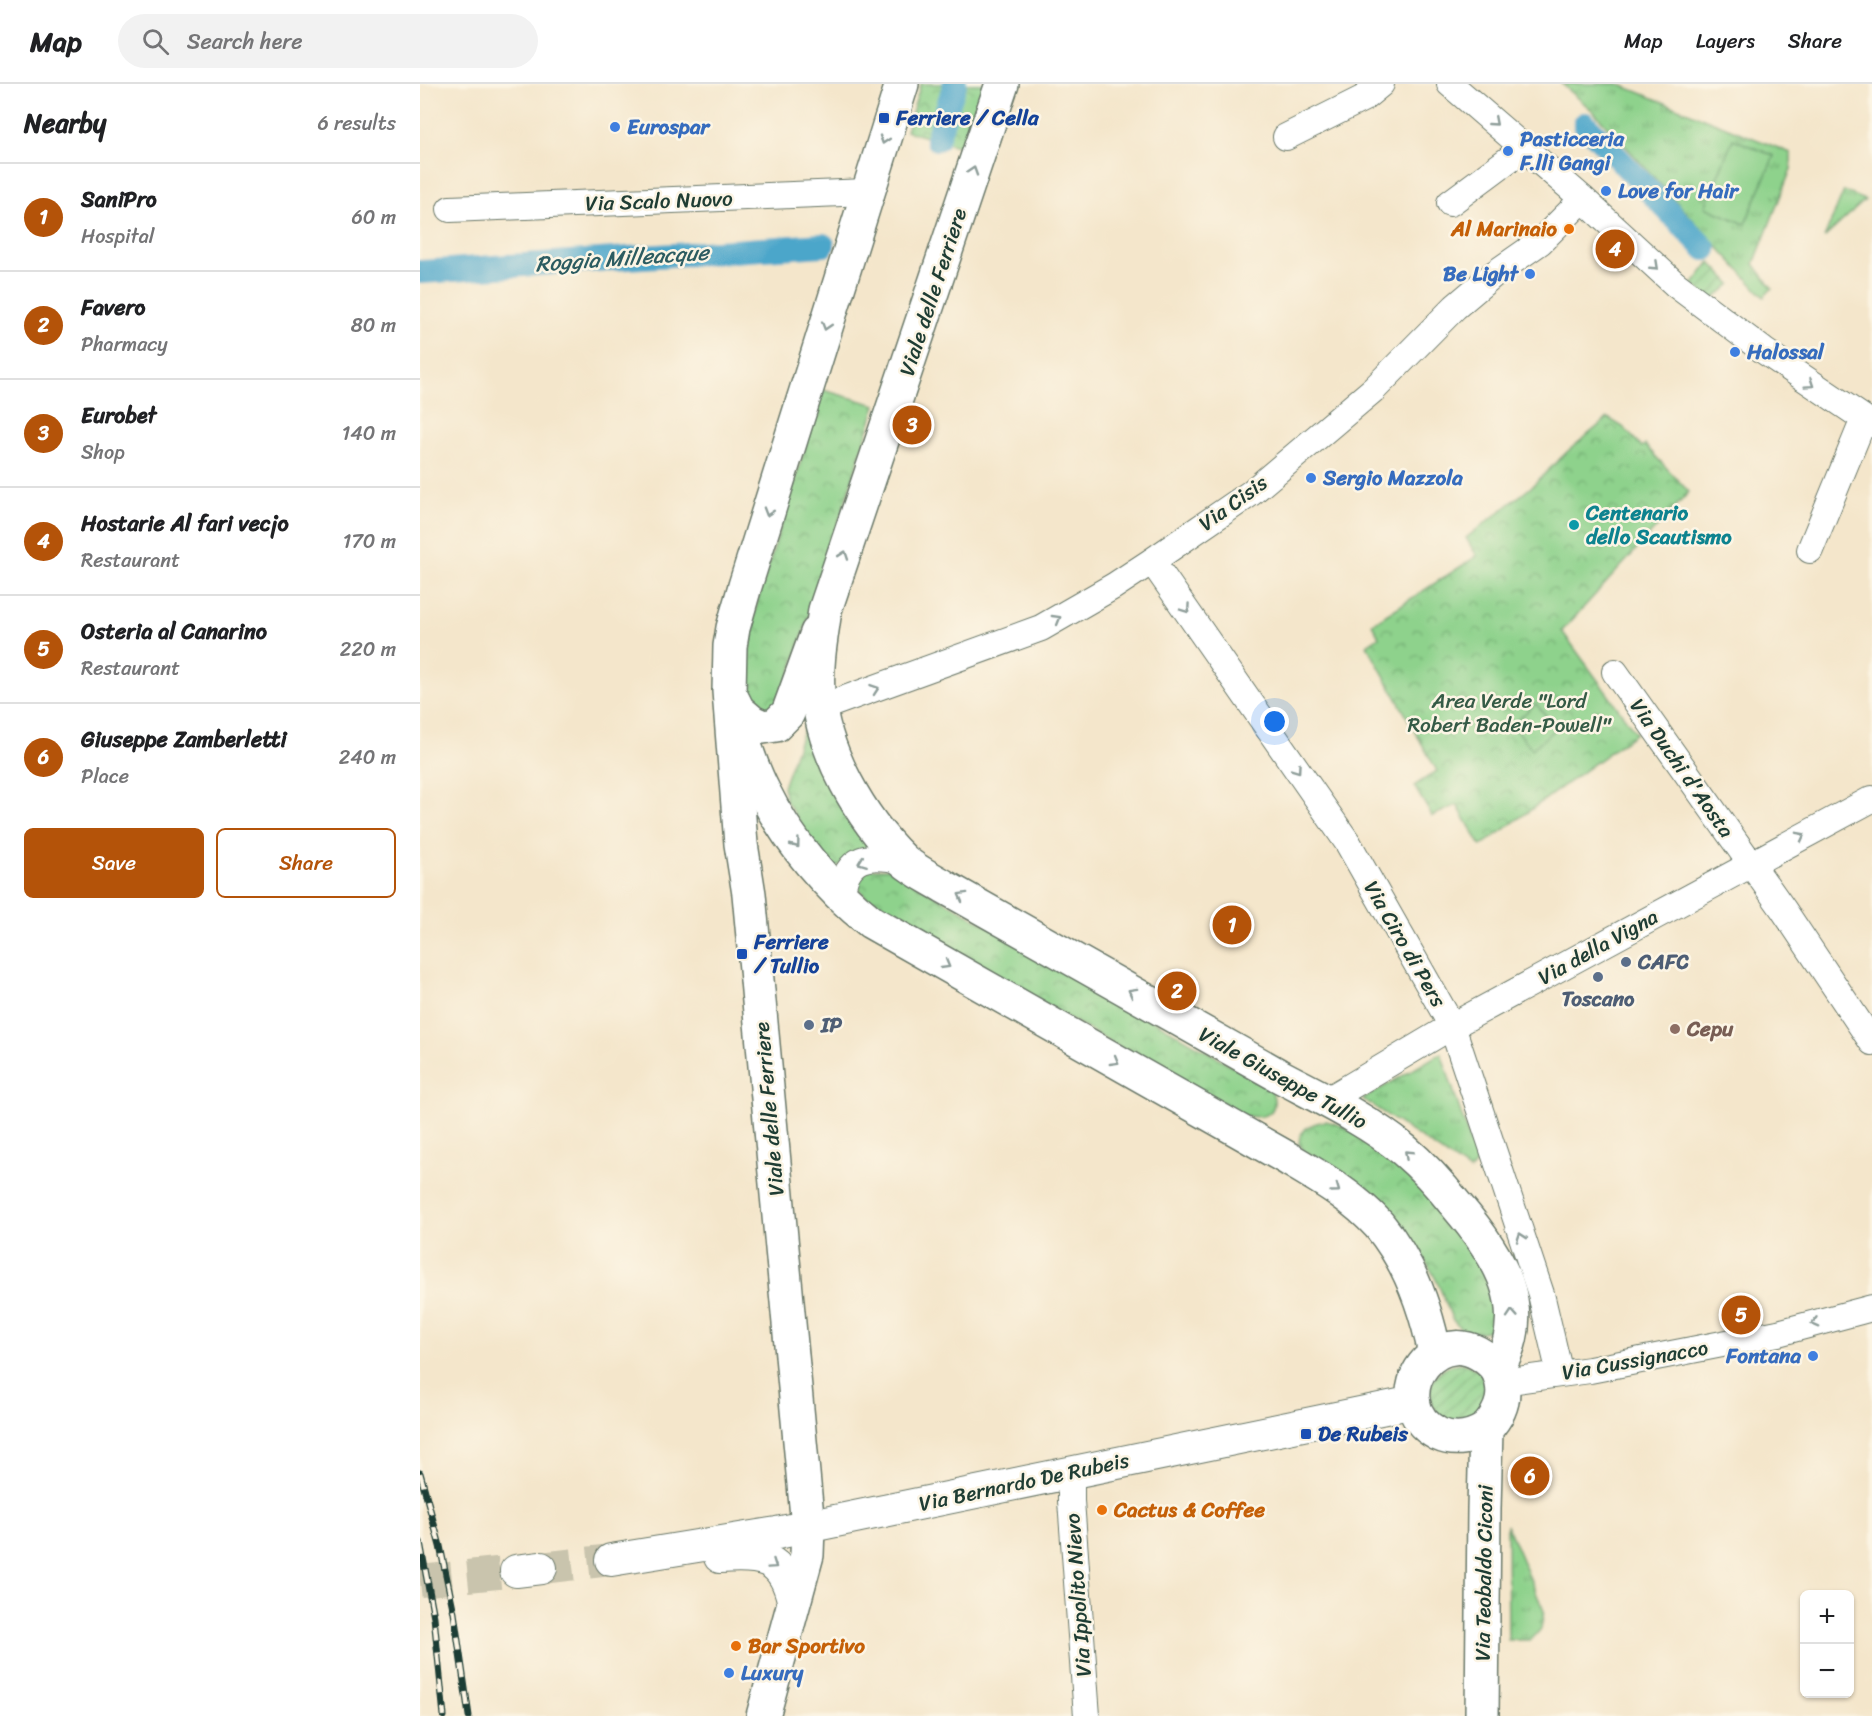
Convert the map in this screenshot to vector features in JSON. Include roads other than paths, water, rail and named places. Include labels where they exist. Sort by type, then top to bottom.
[{"type":"main road","name":"Viale delle Ferriere","points":[[763,1716],[807,1555],[807,1527],[749,894],[741,844],[729,691],[730,646],[740,603],[902,84]]},
{"type":"main road","name":"Viale delle Ferriere","points":[[820,708],[819,649],[825,610],[1002,84]]},
{"type":"main road","points":[[729,691],[738,710],[752,722],[767,727],[776,725],[788,713],[825,610]]},
{"type":"main road","name":"Viale delle Ferriere","points":[[729,691],[742,735],[765,795],[784,828],[810,862],[842,896]]},
{"type":"main road","name":"Viale Giuseppe Tullio","points":[[820,708],[834,755],[854,797],[875,828],[904,861],[966,899],[1326,1101],[1376,1130],[1404,1150],[1466,1215],[1495,1256],[1504,1276],[1510,1294],[1512,1325],[1511,1339],[1500,1375]]},
{"type":"main road","points":[[842,896],[871,922],[1287,1158],[1356,1204],[1379,1226],[1402,1259],[1430,1325],[1435,1354]]},
{"type":"main road","points":[[1450,1348],[1471,1349],[1488,1358],[1500,1375],[1504,1393],[1502,1406],[1495,1420],[1477,1435],[1457,1439],[1439,1434],[1425,1424],[1416,1410],[1413,1392],[1417,1374],[1435,1354],[1450,1348]]},
{"type":"main road","name":"Via Teobaldo Ciconi","points":[[1482,1716],[1486,1429]]},
{"type":"street","points":[[1286,136],[1364,98],[1381,84]]},
{"type":"street","points":[[1450,84],[1583,199],[1675,284],[1764,351],[1868,422],[1810,550]]},
{"type":"street","points":[[1450,203],[1524,148]]},
{"type":"street","name":"Via Scalo Nuovo","points":[[450,209],[867,192]]},
{"type":"street","name":"Via Cisis","points":[[820,708],[1041,628],[1152,561],[1251,493],[1374,389],[1455,307],[1494,274],[1540,242],[1583,199]]},
{"type":"street","name":"Via Ciro di Pers","points":[[1152,561],[1348,843],[1452,1026],[1540,1294],[1560,1374]]},
{"type":"street","name":"Via Duchi d'Aosta","points":[[1615,672],[1783,909],[1872,1042]]},
{"type":"street","name":"Via della Vigna","points":[[1326,1101],[1452,1026],[1872,799]]},
{"type":"street","name":"Viale Giuseppe Tullio","points":[[842,896],[843,881],[856,863],[865,859],[882,858],[904,861]]},
{"type":"street","name":"Via Cussignacco","points":[[1500,1375],[1560,1374],[1590,1370],[1778,1333],[1872,1308]]},
{"type":"street","name":"Via Bernardo De Rubeis","points":[[793,1600],[790,1584],[784,1573],[773,1564],[756,1556],[650,1563],[622,1559],[807,1527],[1414,1402]]},
{"type":"street","name":"Via Ippolito Nievo","points":[[1071,1473],[1071,1501],[1087,1716]]},
{"type":"waterway","name":"Roggia Milleacque","points":[[937,139],[955,84]]},
{"type":"waterway","points":[[1585,124],[1705,249]]},
{"type":"waterway","name":"Roggia Milleacque","points":[[421,272],[823,245]]},
{"type":"tunnel","points":[[541,1568],[611,1560]]},
{"type":"tunnel","points":[[420,1581],[516,1571]]},
{"type":"railway","points":[[420,1473],[440,1546],[454,1613],[469,1716]]},
{"type":"railway","points":[[420,1542],[434,1617],[444,1716]]},
{"type":"place","name":"Ferriere / Cella","points":[[884,118]]},
{"type":"place","name":"Eurospar","points":[[615,127]]},
{"type":"place","name":"Pasticceria F.lli Gangi","points":[[1508,151]]},
{"type":"place","name":"Love for Hair","points":[[1606,191]]},
{"type":"place","name":"Al Marinaio","points":[[1569,229]]},
{"type":"place","name":"Hostarie Al fari vecjo","points":[[1615,249]]},
{"type":"place","name":"Be Light","points":[[1530,274]]},
{"type":"place","name":"Halossal","points":[[1735,352]]},
{"type":"place","name":"Eurobet","points":[[912,425]]},
{"type":"place","name":"Sergio Mazzola","points":[[1311,478]]},
{"type":"place","name":"Centenario dello Scautismo","points":[[1574,525]]},
{"type":"place","name":"SaniPro","points":[[1232,925]]},
{"type":"place","name":"Ferriere / Tullio","points":[[742,954]]},
{"type":"place","name":"CAFC","points":[[1626,962]]},
{"type":"place","name":"Toscano","points":[[1598,977]]},
{"type":"place","name":"Favero","points":[[1177,991]]},
{"type":"place","name":"IP","points":[[809,1025]]},
{"type":"place","name":"Cepu","points":[[1675,1029]]},
{"type":"place","name":"Osteria al Canarino","points":[[1741,1315]]},
{"type":"place","name":"Fontana","points":[[1813,1356]]},
{"type":"place","name":"De Rubeis","points":[[1306,1434]]},
{"type":"place","name":"Giuseppe Zamberletti","points":[[1530,1476]]},
{"type":"place","name":"Cactus & Coffee","points":[[1102,1510]]},
{"type":"place","name":"Bar Sportivo","points":[[736,1646]]},
{"type":"place","name":"Luxury","points":[[729,1673]]},
{"type":"park label","name":"Area Verde \"Lord Robert Baden-Powell\"","points":[[1509,713]]}]
